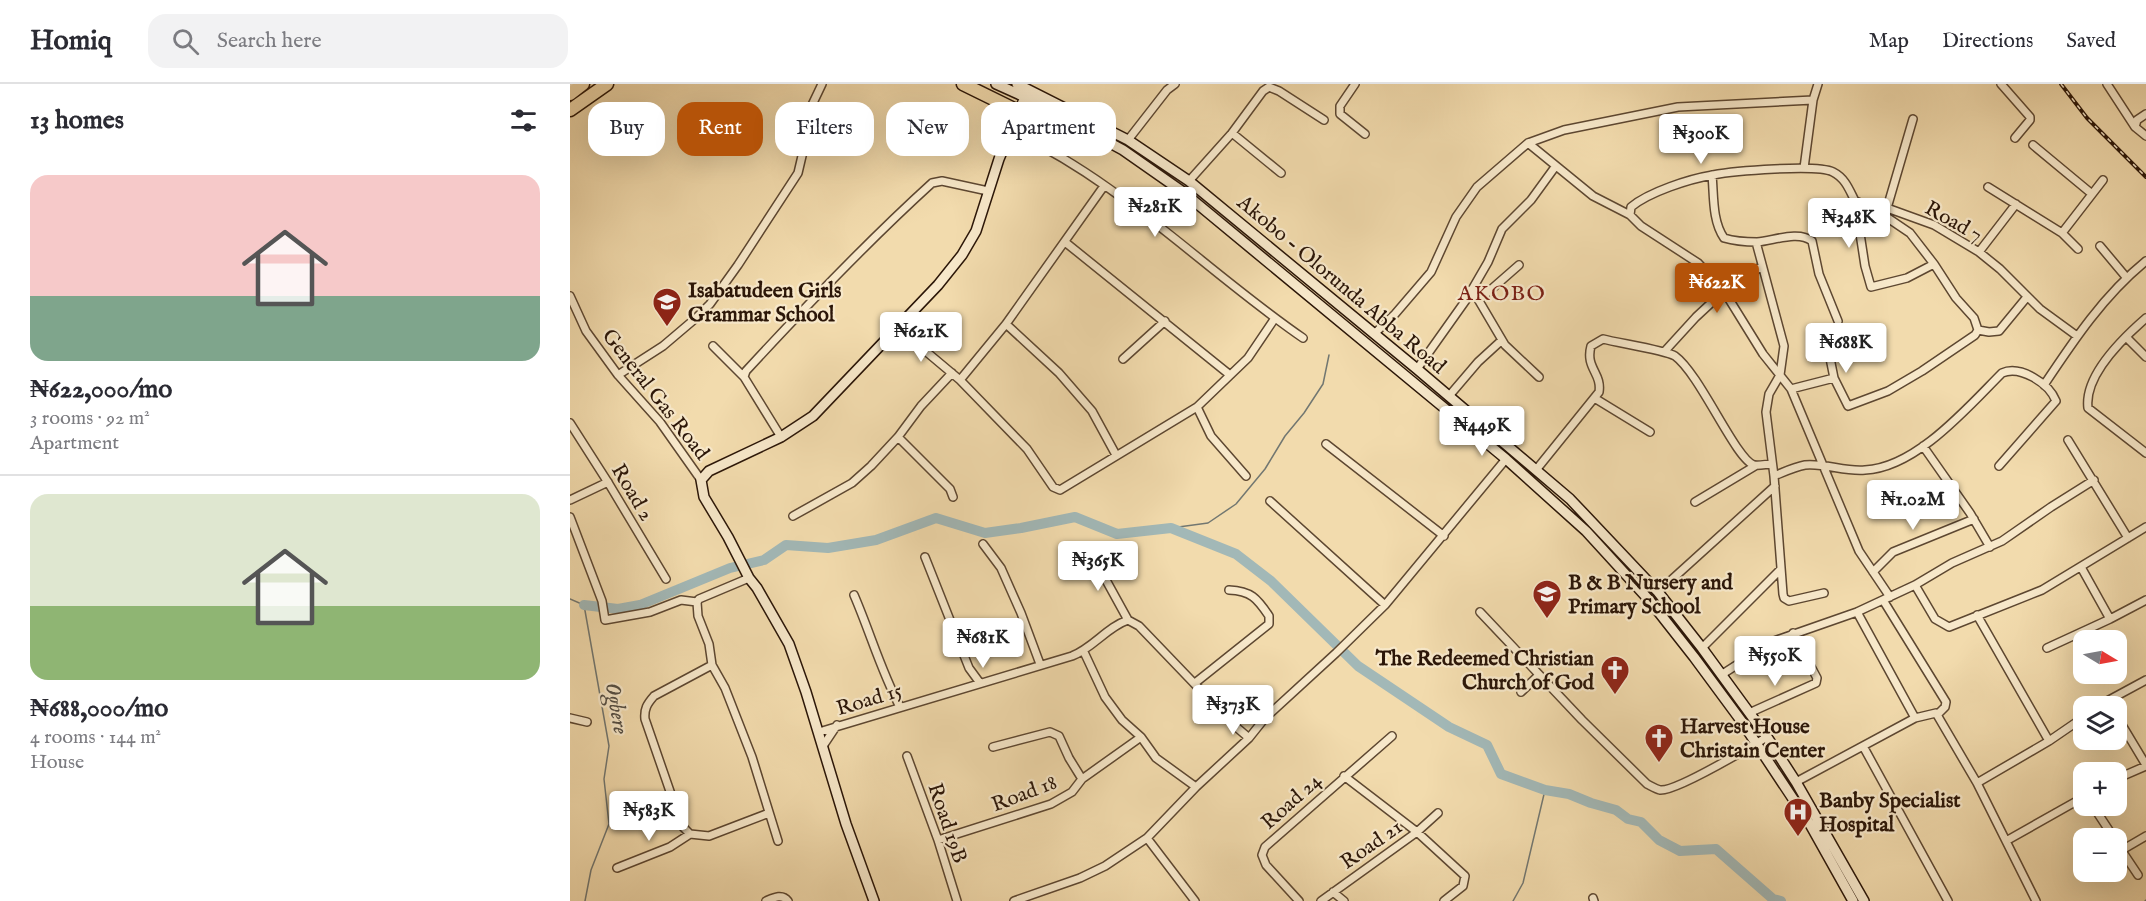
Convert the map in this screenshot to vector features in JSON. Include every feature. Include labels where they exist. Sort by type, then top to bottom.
[{"type":"highway","points":[[570,94],[583,84]]},
{"type":"highway","points":[[570,110],[607,84]]},
{"type":"highway","points":[[963,84],[1000,102]]},
{"type":"main road","name":"Akobo - Olorunda Abba Road","points":[[996,84],[1025,97],[1123,150],[1170,182],[1506,459],[1586,531],[1663,618],[1694,657],[1756,744],[1810,826],[1853,901]]},
{"type":"main road","name":"Akobo - Olorunda Abba Road","points":[[1017,84],[1128,140],[1190,181],[1428,378],[1587,515],[1658,592],[1767,737],[1796,782],[1864,901]]},
{"type":"main road","points":[[1022,102],[1025,97]]},
{"type":"main road","points":[[874,901],[846,824],[819,732],[789,644],[704,497],[701,480],[709,471],[781,437],[813,416],[938,285],[962,255],[976,231],[1001,156]]},
{"type":"main road","points":[[1170,182],[1177,173]]},
{"type":"main road","points":[[1420,388],[1428,378]]},
{"type":"main road","points":[[1663,618],[1672,610]]},
{"type":"street","points":[[618,375],[663,346],[696,318],[710,304],[732,273],[798,173],[812,105],[822,84]]},
{"type":"street","points":[[1128,140],[1167,90],[1175,84]]},
{"type":"street","points":[[1355,84],[1340,106],[1340,114],[1365,134]]},
{"type":"street","points":[[1804,168],[1813,100],[1818,84]]},
{"type":"street","points":[[2001,84],[2030,117],[2015,138]]},
{"type":"street","points":[[2107,84],[2135,127],[2146,136]]},
{"type":"street","points":[[1190,181],[1232,133],[1263,91],[1269,87],[1324,120]]},
{"type":"street","points":[[1374,334],[1395,314],[1431,272],[1456,217],[1477,187],[1528,143],[1564,130],[1677,107],[1813,100]]},
{"type":"street","points":[[2135,127],[2137,120],[2146,114]]},
{"type":"street","points":[[1887,207],[1913,120]]},
{"type":"street","points":[[1232,133],[1281,173]]},
{"type":"street","points":[[1528,143],[1593,196],[1630,215],[1641,226],[1698,263],[1724,291],[1763,354],[1791,388],[1859,551],[1946,702],[1945,707],[1938,714]]},
{"type":"street","points":[[2033,146],[2092,194]]},
{"type":"street","points":[[1062,156],[1194,252],[1303,338]]},
{"type":"street","points":[[1417,369],[1472,289],[1488,262],[1502,229],[1531,200],[1555,167]]},
{"type":"street","points":[[1630,215],[1631,207],[1639,200],[1712,175],[1804,168],[1831,171],[1844,179],[1855,201],[1865,266],[1871,287],[1907,278],[1934,264]]},
{"type":"street","points":[[1712,175],[1717,221],[1724,238],[1733,241],[1756,242],[1805,236],[1812,241],[1818,274],[1838,321]]},
{"type":"street","points":[[2062,233],[2103,180]]},
{"type":"street","points":[[744,376],[746,371],[808,304],[882,228],[932,183],[942,181],[988,191]]},
{"type":"street","points":[[960,380],[1006,324],[1104,186]]},
{"type":"street","points":[[1988,187],[2062,233],[2078,249]]},
{"type":"street","name":"Road 7","points":[[1855,201],[1873,208],[1887,207],[1934,225],[1979,252],[2000,269],[2040,309],[2077,336]]},
{"type":"street","points":[[1979,252],[2016,204]]},
{"type":"street","points":[[1873,208],[1910,233],[1956,298],[1974,318],[1978,330]]},
{"type":"street","points":[[1065,242],[1230,375]]},
{"type":"street","points":[[1756,242],[1784,346],[1780,375],[1769,394],[1766,412],[1775,486],[1783,594],[1786,600],[1792,601],[1824,593]]},
{"type":"street","points":[[2100,246],[2126,277]]},
{"type":"street","points":[[2044,385],[2101,305],[2126,277],[2146,261]]},
{"type":"street","points":[[1479,300],[1519,265]]},
{"type":"street","points":[[1664,352],[1724,291],[1762,266]]},
{"type":"street","points":[[1472,289],[1510,351],[1539,376]]},
{"type":"street","name":"General Gas Road","points":[[570,296],[586,331],[618,375],[660,422],[701,480]]},
{"type":"street","points":[[1978,330],[1999,331],[2027,297]]},
{"type":"street","points":[[898,328],[960,380],[1027,449],[1053,487],[1060,490],[1197,407],[1248,358],[1275,318]]},
{"type":"street","points":[[2146,318],[2101,365],[2087,399],[2088,408],[2146,453]]},
{"type":"street","points":[[1123,359],[1165,321]]},
{"type":"street","points":[[1006,324],[1059,373],[1092,411],[1116,455]]},
{"type":"street","points":[[1828,348],[1834,378],[1848,406],[1888,391],[1922,371],[1975,335],[1978,330]]},
{"type":"street","points":[[2126,338],[2146,357]]},
{"type":"street","points":[[1536,470],[1596,399],[1600,384],[1591,366],[1589,352],[1591,346],[1603,339],[1674,355],[1682,362],[1709,399],[1745,458],[1755,465]]},
{"type":"street","points":[[1449,396],[1502,340]]},
{"type":"street","points":[[714,346],[744,376],[746,384],[781,437]]},
{"type":"street","points":[[1774,476],[1805,465],[1863,471],[1902,460],[1923,446],[1964,411],[2002,373],[2010,369],[2020,371],[2044,385],[2054,395],[2056,401],[1999,466]]},
{"type":"street","points":[[793,516],[852,483],[871,466],[952,373]]},
{"type":"street","points":[[1791,388],[1834,378]]},
{"type":"street","points":[[1596,399],[1650,432]]},
{"type":"street","points":[[1197,407],[1211,436],[1246,476]]},
{"type":"street","name":"Road 2","points":[[570,423],[666,579]]},
{"type":"street","points":[[898,437],[950,489],[953,497]]},
{"type":"street","points":[[2068,440],[2128,538]]},
{"type":"street","points":[[1326,444],[1444,536]]},
{"type":"street","points":[[1923,446],[1974,519],[1990,547]]},
{"type":"street","points":[[1014,901],[1080,878],[1105,866],[1147,838],[1196,787],[1249,738],[1265,718],[1385,605],[1506,459]]},
{"type":"street","points":[[1695,502],[1755,465],[1772,464]]},
{"type":"street","points":[[1721,675],[1774,641],[1857,612],[1915,585],[1952,563],[1990,547],[2094,480]]},
{"type":"street","points":[[570,500],[608,482]]},
{"type":"street","points":[[1658,592],[1775,486]]},
{"type":"street","points":[[1270,501],[1385,605]]},
{"type":"street","points":[[570,517],[602,601],[605,620],[650,612],[681,600],[698,602]]},
{"type":"street","points":[[1873,572],[1893,552],[1974,519]]},
{"type":"street","points":[[1915,585],[1935,619],[1949,627],[2029,596],[2146,527]]},
{"type":"street","points":[[983,544],[1001,568],[1040,664]]},
{"type":"street","points":[[1090,551],[1128,620],[1139,626],[1249,738]]},
{"type":"street","points":[[925,557],[969,668],[980,683]]},
{"type":"street","points":[[2081,567],[2110,619]]},
{"type":"street","points":[[1702,648],[1780,570]]},
{"type":"street","points":[[748,575],[699,599],[698,616],[709,644],[712,665],[725,687],[752,757],[778,841]]},
{"type":"street","points":[[1195,683],[1269,624],[1269,616],[1250,593],[1229,590]]},
{"type":"street","points":[[854,595],[887,682],[900,707]]},
{"type":"street","points":[[2047,648],[2146,600]]},
{"type":"street","points":[[1480,612],[1647,784],[1659,790],[1668,789],[1695,777],[1767,737]]},
{"type":"street","points":[[1857,612],[1915,718]]},
{"type":"street","points":[[1977,615],[2049,741]]},
{"type":"street","name":"Road 15","points":[[819,732],[1084,652],[1119,623],[1128,620]]},
{"type":"street","points":[[1749,713],[1816,683],[1816,678],[1793,633]]},
{"type":"street","points":[[1084,652],[1105,697],[1122,720],[1141,737],[1156,758],[1196,787]]},
{"type":"street","points":[[712,665],[654,696],[644,711],[682,826],[690,834],[709,836],[769,813]]},
{"type":"street","points":[[1521,692],[1539,675]]},
{"type":"street","points":[[2120,696],[2146,680]]},
{"type":"street","points":[[1796,782],[1915,718],[1931,712],[1938,714],[1977,783],[2036,901]]},
{"type":"street","points":[[570,718],[587,722]]},
{"type":"street","points":[[823,746],[837,725]]},
{"type":"street","points":[[1977,783],[2073,725]]},
{"type":"street","points":[[993,747],[1050,732],[1059,736],[1082,779]]},
{"type":"street","points":[[2127,733],[2146,765],[2127,774]]},
{"type":"street","name":"Road 24","points":[[1299,901],[1266,864],[1262,855],[1265,847],[1392,736]]},
{"type":"street","name":"Road 18","points":[[938,840],[1051,804],[1071,792],[1082,779],[1141,737]]},
{"type":"street","points":[[1863,746],[1948,901]]},
{"type":"street","name":"Road 19B","points":[[907,756],[938,840],[957,901]]},
{"type":"street","points":[[1344,776],[1417,832],[1465,876],[1463,886],[1444,901]]},
{"type":"street","points":[[2006,842],[2073,803]]},
{"type":"street","name":"Road 21","points":[[1321,901],[1417,832],[1438,813]]},
{"type":"street","points":[[617,868],[670,847],[690,834]]},
{"type":"street","points":[[2127,847],[2146,836]]},
{"type":"street","points":[[1147,838],[1195,901]]},
{"type":"street","points":[[2127,858],[2138,875]]},
{"type":"street","points":[[1333,892],[1344,901]]},
{"type":"street","points":[[766,901],[777,897],[783,897],[788,901]]},
{"type":"waterway","points":[[1171,528],[1208,523],[1236,504],[1265,469],[1285,436],[1323,384],[1329,355]]},
{"type":"waterway","points":[[584,605],[618,609],[640,605],[730,568],[764,560],[786,545],[828,548],[876,540],[936,518],[985,533],[1075,517],[1117,534],[1171,528],[1236,554],[1271,581],[1358,666],[1449,727],[1487,745],[1501,774],[1545,790],[1569,794],[1616,810],[1628,819],[1641,822],[1659,840],[1680,851],[1716,849],[1773,899],[1781,901]]},
{"type":"waterway","name":"Ogbere","points":[[570,599],[584,605],[609,746],[604,779],[609,824],[591,870],[585,901]]},
{"type":"waterway","points":[[1513,901],[1523,883],[1545,790]]},
{"type":"railway","points":[[2061,84],[2087,118],[2146,177]]},
{"type":"place","name":"Isabatudeen Girls Grammar School","points":[[667,328]]},
{"type":"place","name":"B & B Nursery and Primary School","points":[[1547,620]]},
{"type":"place","name":"The Redeemed Christian Church of God","points":[[1615,696]]},
{"type":"place","name":"Harvest House Christain Center","points":[[1659,764]]},
{"type":"place","name":"Banby Specialist Hospital","points":[[1798,838]]},
{"type":"district","name":"AKOBO","points":[[1502,292]]}]
